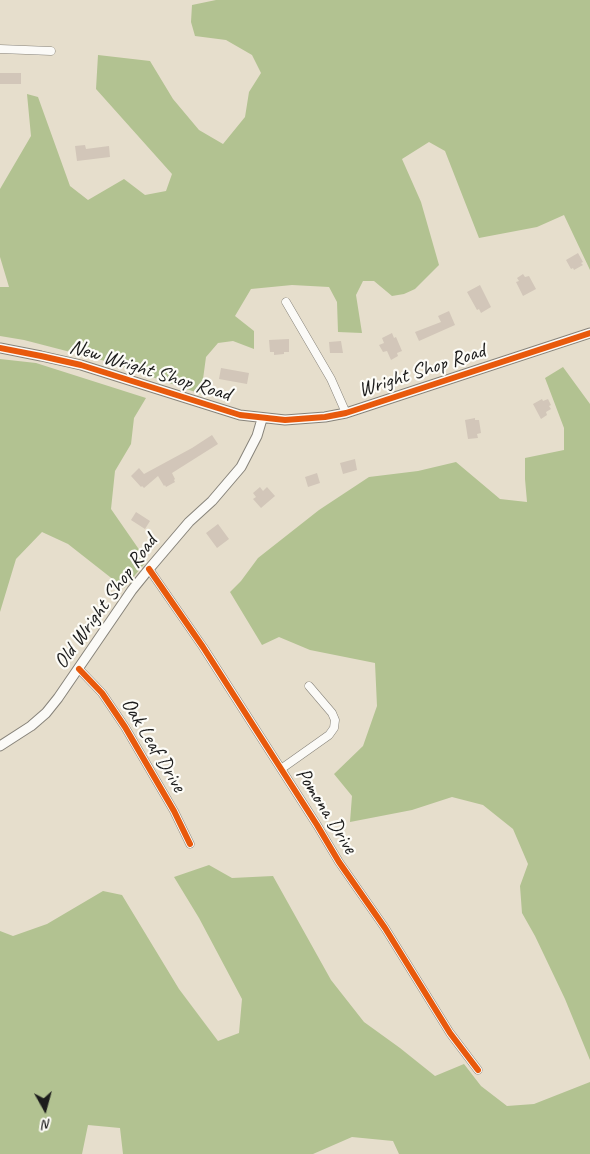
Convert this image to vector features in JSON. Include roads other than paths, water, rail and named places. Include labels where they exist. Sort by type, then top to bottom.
[{"type":"street","points":[[0,49],[50,50]]},
{"type":"street","points":[[286,302],[331,379],[346,413]]},
{"type":"street","name":"Wright Shop Road","points":[[262,419],[302,420],[346,413],[590,334]]},
{"type":"street","name":"New Wright Shop Road","points":[[0,348],[81,365],[225,412],[262,419]]},
{"type":"street","name":"Old Wright Shop Road","points":[[0,746],[31,726],[46,713],[148,569],[241,468],[257,436],[262,419]]},
{"type":"street","name":"Pomona Drive","points":[[148,569],[203,647],[450,1033],[478,1070]]},
{"type":"street","name":"Oak Leaf Drive","points":[[79,668],[102,693],[125,728],[174,810],[190,844]]},
{"type":"street","points":[[281,769],[329,735],[334,728],[335,720],[332,712],[309,686]]}]
